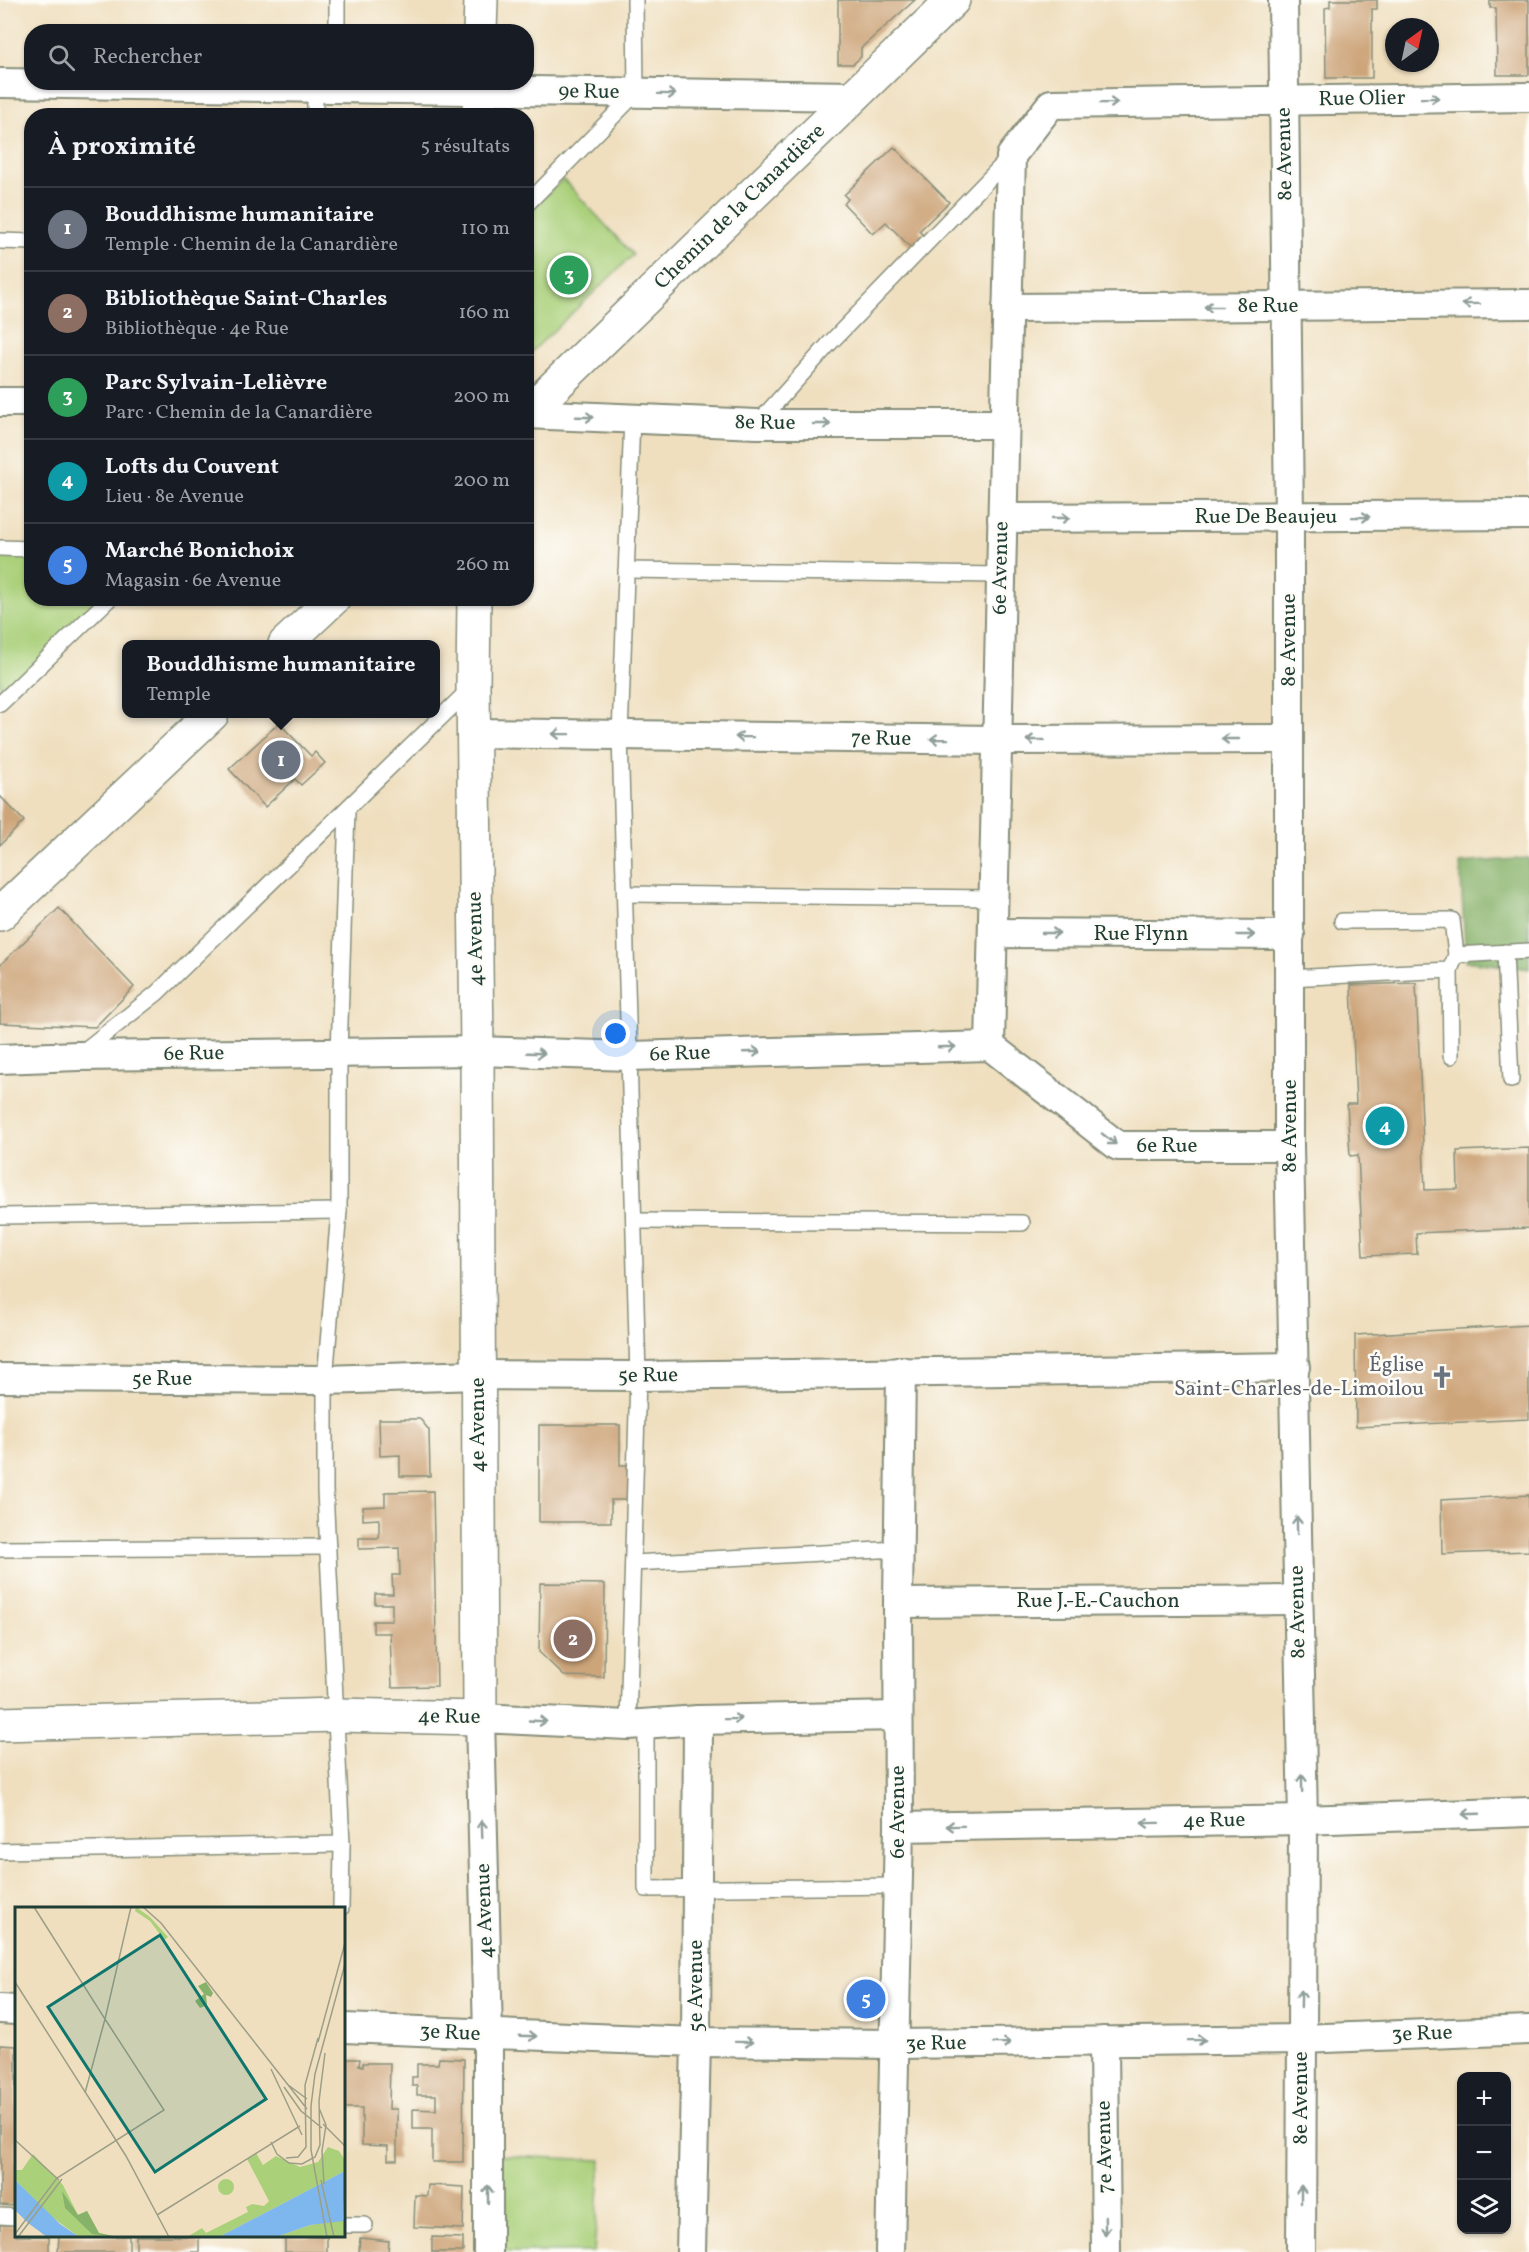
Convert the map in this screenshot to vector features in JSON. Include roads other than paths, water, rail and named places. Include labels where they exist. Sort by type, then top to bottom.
[{"type":"main road","points":[[480,24],[481,0]]},
{"type":"main road","name":"Chemin de la Canardière","points":[[534,406],[953,0]]},
{"type":"main road","points":[[290,640],[326,606]]},
{"type":"main road","name":"4e Avenue","points":[[474,606],[480,1718]]},
{"type":"main road","points":[[0,914],[208,718]]},
{"type":"main road","name":"4e Rue","points":[[0,1724],[336,1715],[480,1718]]},
{"type":"street","name":"8e Avenue","points":[[1283,0],[1289,517],[1289,1146],[1303,1820],[1301,2252]]},
{"type":"street","name":"9e Rue","points":[[0,83],[24,83]]},
{"type":"street","name":"9e Rue","points":[[389,90],[479,96],[636,93],[854,96]]},
{"type":"street","name":"Rue Olier","points":[[1011,156],[1051,104],[1529,97]]},
{"type":"street","name":"6e Avenue","points":[[990,1046],[1011,156]]},
{"type":"street","name":"8e Rue","points":[[1007,308],[1529,304]]},
{"type":"street","points":[[0,402],[24,402]]},
{"type":"street","name":"8e Rue","points":[[534,414],[757,424],[1004,424]]},
{"type":"street","name":"Rue De Beaujeu","points":[[1002,518],[1529,515]]},
{"type":"street","name":"7e Rue","points":[[473,733],[997,740],[1289,739]]},
{"type":"street","name":"Rue Flynn","points":[[993,933],[1290,935]]},
{"type":"street","name":"6e Rue","points":[[0,1059],[477,1051],[630,1056],[990,1046],[1118,1146],[1289,1146]]},
{"type":"street","name":"5e Rue","points":[[0,1378],[325,1380],[477,1375],[638,1376],[1295,1367]]},
{"type":"street","name":"6e Avenue","points":[[890,2252],[899,1827],[898,1603],[901,1371]]},
{"type":"street","name":"Rue J.-E.-Cauchon","points":[[898,1603],[1297,1600]]},
{"type":"street","name":"4e Rue","points":[[480,1718],[637,1724],[698,1720],[898,1716]]},
{"type":"street","name":"4e Avenue","points":[[480,1718],[488,2035],[488,2252]]},
{"type":"street","name":"5e Avenue","points":[[691,2252],[696,2042],[698,1720]]},
{"type":"street","name":"4e Rue","points":[[899,1827],[1303,1820],[1529,1812]]},
{"type":"street","points":[[0,2009],[15,2010]]},
{"type":"street","name":"3e Rue","points":[[345,2028],[696,2042],[894,2044],[1301,2039],[1529,2030]]},
{"type":"street","name":"7e Avenue","points":[[1104,2041],[1106,2252]]},
{"type":"lane","points":[[336,24],[337,0]]},
{"type":"lane","points":[[534,197],[636,93],[635,0]]},
{"type":"lane","points":[[319,108],[327,90]]},
{"type":"lane","points":[[757,424],[829,344],[1011,156]]},
{"type":"lane","points":[[0,241],[24,242]]},
{"type":"lane","points":[[632,418],[620,735],[638,1376],[633,1563],[637,1724],[646,1889],[898,1886]]},
{"type":"lane","points":[[0,548],[24,549]]},
{"type":"lane","points":[[626,570],[1001,575]]},
{"type":"lane","points":[[0,704],[102,606]]},
{"type":"lane","points":[[78,1056],[157,993],[473,686]]},
{"type":"lane","points":[[341,1907],[342,1844],[325,1490],[325,1380],[339,1211],[339,1053],[347,810]]},
{"type":"lane","points":[[625,894],[994,898]]},
{"type":"lane","points":[[1342,921],[1452,920],[1456,955],[1450,970],[1451,1056]]},
{"type":"lane","points":[[1456,955],[1529,951]]},
{"type":"lane","points":[[1505,952],[1511,1080]]},
{"type":"lane","points":[[1289,978],[1450,970]]},
{"type":"lane","points":[[0,1216],[339,1211]]},
{"type":"lane","points":[[634,1221],[1022,1223]]},
{"type":"lane","points":[[0,1550],[328,1547]]},
{"type":"lane","points":[[633,1563],[899,1549]]},
{"type":"lane","points":[[0,1851],[342,1844]]},
{"type":"lane","points":[[0,2216],[15,2217]]},
{"type":"lane","points":[[345,2225],[365,2225]]},
{"type":"place","name":"Parc Sylvain-Lelièvre","points":[[569,275]]},
{"type":"place","name":"Bouddhisme humanitaire","points":[[281,760]]},
{"type":"place","name":"Lofts du Couvent","points":[[1385,1126]]},
{"type":"place","name":"Église Saint-Charles-de-Limoilou","points":[[1442,1377]]},
{"type":"place","name":"Bibliothèque Saint-Charles","points":[[573,1639]]},
{"type":"place","name":"Marché Bonichoix","points":[[866,1999]]}]
